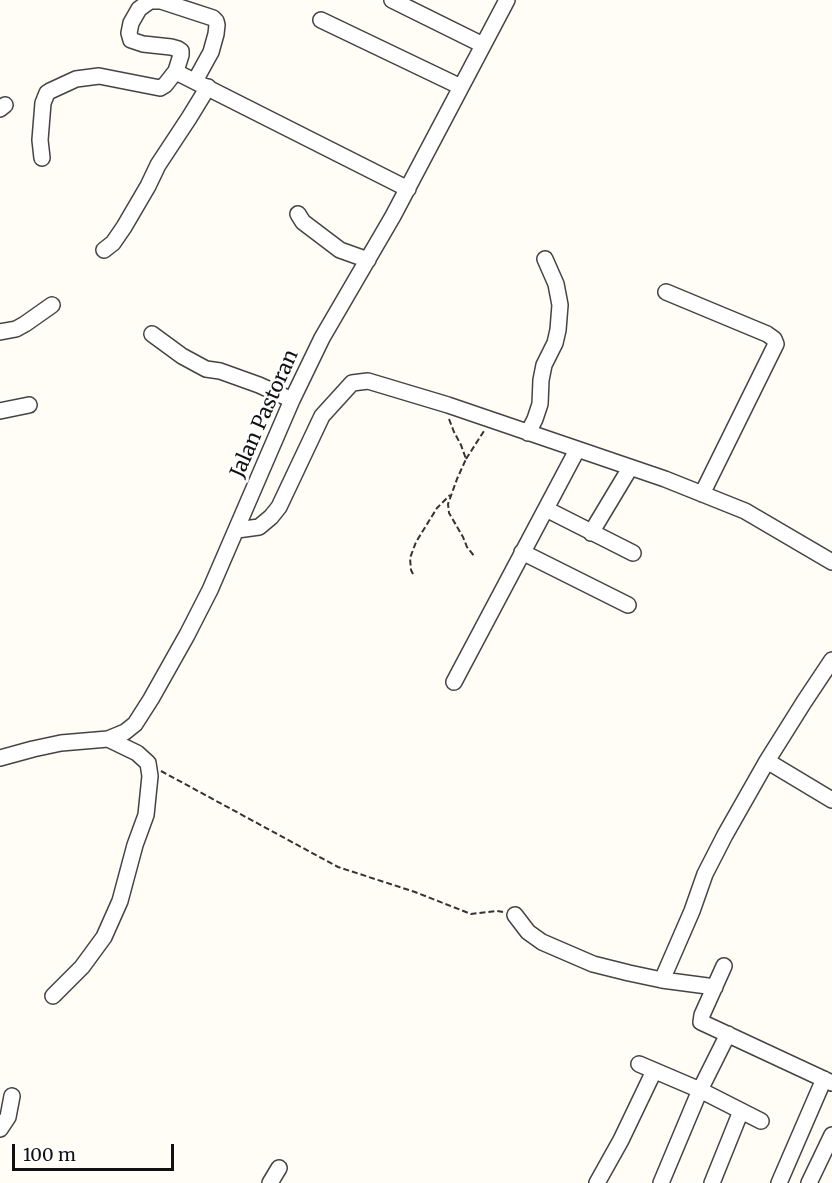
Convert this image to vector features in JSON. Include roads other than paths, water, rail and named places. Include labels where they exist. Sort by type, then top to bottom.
[{"type":"street","points":[[392,0],[483,45]]},
{"type":"street","name":"Jalan Pastoran","points":[[0,758],[62,743],[108,740],[125,732],[135,723],[151,699],[210,590],[292,400],[322,338],[408,189],[507,0]]},
{"type":"street","points":[[42,158],[40,140],[43,102],[46,93],[76,79],[99,76],[160,88],[176,71],[181,55],[178,48],[142,44],[131,40],[129,33],[131,23],[139,9],[150,1],[161,1],[216,21],[216,34],[211,52],[189,118],[158,165],[124,227],[113,243],[104,250]]},
{"type":"street","points":[[321,20],[461,87]]},
{"type":"street","points":[[176,71],[408,189]]},
{"type":"street","points":[[298,214],[303,222],[340,250],[368,260]]},
{"type":"street","points":[[528,433],[540,404],[544,365],[555,343],[558,330],[560,305],[556,284],[545,259]]},
{"type":"street","points":[[666,292],[767,334],[774,339],[776,344],[702,494]]},
{"type":"street","points":[[0,332],[16,329],[26,324],[52,305]]},
{"type":"street","points":[[152,334],[182,356],[206,369],[220,371],[259,385],[292,400]]},
{"type":"street","points":[[237,530],[259,527],[271,517],[279,507],[322,416],[352,383],[368,381],[448,405],[702,494],[745,511],[832,562]]},
{"type":"street","points":[[0,411],[29,405]]},
{"type":"street","points":[[454,682],[577,450]]},
{"type":"street","points":[[591,533],[630,468]]},
{"type":"street","points":[[546,509],[633,553]]},
{"type":"street","points":[[522,552],[628,605]]},
{"type":"street","points":[[662,980],[692,911],[705,874],[725,835],[767,761],[832,660]]},
{"type":"street","points":[[53,996],[81,967],[104,937],[120,901],[135,845],[146,815],[150,776],[147,763],[137,753],[108,740]]},
{"type":"street","points":[[767,761],[832,800]]},
{"type":"street","points":[[515,915],[528,932],[549,945],[594,964],[629,974],[715,987]]},
{"type":"street","points":[[724,966],[701,1022],[828,1081],[779,1183]]},
{"type":"street","points":[[661,1183],[700,1090],[728,1034]]},
{"type":"street","points":[[639,1064],[700,1090],[761,1121]]},
{"type":"street","points":[[597,1183],[621,1140],[654,1071]]},
{"type":"street","points":[[0,1129],[8,1117],[12,1096]]},
{"type":"street","points":[[712,1183],[741,1111]]},
{"type":"street","points":[[809,1183],[832,1135]]},
{"type":"street","points":[[270,1183],[279,1168]]}]
